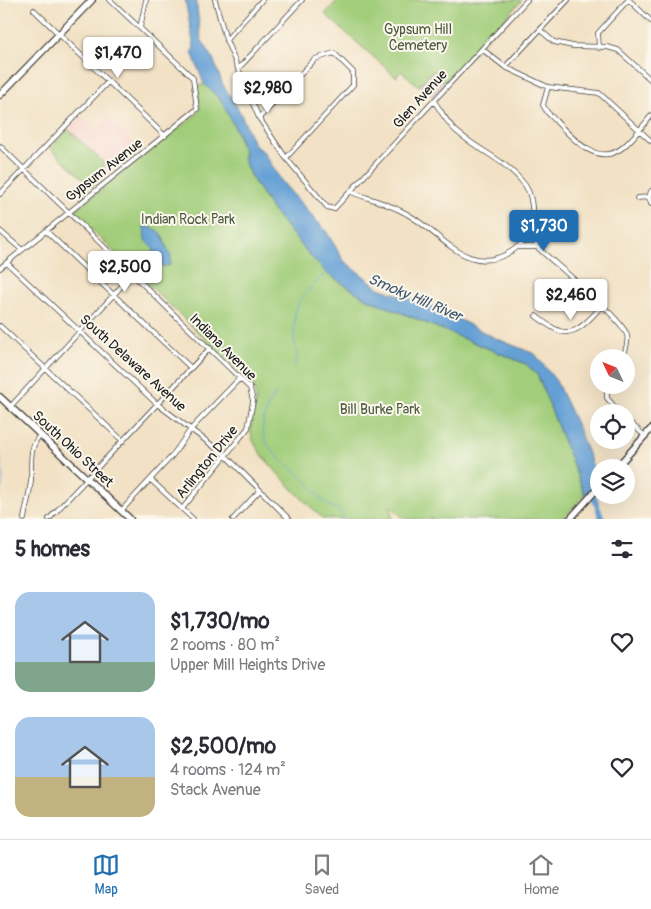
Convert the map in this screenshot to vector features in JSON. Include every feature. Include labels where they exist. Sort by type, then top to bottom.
[{"type":"street","points":[[0,95],[92,0]]},
{"type":"street","points":[[110,0],[140,28]]},
{"type":"street","points":[[140,28],[146,0]]},
{"type":"street","points":[[215,0],[226,40],[259,118],[286,158],[353,85],[353,72],[334,54],[315,59],[259,118]]},
{"type":"street","points":[[226,40],[262,0]]},
{"type":"street","points":[[238,69],[302,0]]},
{"type":"street","name":"Glen Avenue","points":[[286,158],[327,207],[334,209],[527,0]]},
{"type":"street","points":[[505,68],[568,0]]},
{"type":"street","points":[[599,48],[598,33],[628,0],[651,21]]},
{"type":"street","points":[[34,10],[166,136]]},
{"type":"street","name":"Gypsum Avenue","points":[[0,268],[166,136],[197,109],[192,78],[140,28]]},
{"type":"street","points":[[540,30],[554,42],[618,50],[651,80]]},
{"type":"street","points":[[482,49],[505,68],[548,87],[599,93],[651,141]]},
{"type":"street","points":[[0,194],[108,82]]},
{"type":"street","points":[[548,87],[543,105],[547,112],[586,149],[595,154],[607,156],[621,148],[651,116]]},
{"type":"street","points":[[434,101],[455,130],[500,159],[526,187],[532,202],[532,228],[537,247],[602,306],[624,330],[628,337],[625,349]]},
{"type":"street","name":"Indiana Avenue","points":[[0,146],[250,388],[253,394],[248,428]]},
{"type":"street","points":[[651,191],[649,197],[651,204]]},
{"type":"street","points":[[351,192],[396,208],[416,219],[456,251],[469,258],[494,259],[519,247],[537,247]]},
{"type":"street","points":[[637,198],[649,197]]},
{"type":"street","points":[[519,247],[532,228]]},
{"type":"street","points":[[0,230],[22,250]]},
{"type":"street","points":[[46,231],[191,368]]},
{"type":"street","name":"South Delaware Avenue","points":[[7,263],[157,404],[225,456],[289,519]]},
{"type":"street","points":[[10,406],[132,275]]},
{"type":"street","points":[[536,316],[560,332],[570,331],[578,328],[602,306]]},
{"type":"street","points":[[0,326],[123,442]]},
{"type":"street","points":[[49,519],[210,348]]},
{"type":"street","points":[[121,511],[151,480],[191,429],[240,378]]},
{"type":"street","name":"South Ohio Street","points":[[0,397],[130,519]]},
{"type":"street","points":[[635,427],[645,436]]},
{"type":"street","name":"Arlington Drive","points":[[182,509],[248,428]]},
{"type":"street","points":[[624,459],[651,429]]},
{"type":"street","points":[[24,519],[31,481],[31,451],[33,443],[40,435]]},
{"type":"street","points":[[151,480],[193,519]]},
{"type":"street","points":[[233,519],[260,490]]},
{"type":"street","points":[[570,519],[590,497]]},
{"type":"shaded area","points":[[432,71],[446,83],[433,98],[419,86]]},
{"type":"shaded area","points":[[82,115],[97,129],[109,118],[140,149],[102,179],[104,163],[68,129]]},
{"type":"green space","name":"Gypsum Hill Cemetery","points":[[338,0],[522,0],[446,83],[432,71],[419,86],[401,71],[396,77],[325,14]]},
{"type":"green space","name":"Bill Burke Park","points":[[204,84],[219,98],[225,107],[238,136],[250,175],[271,208],[312,258],[328,274],[365,298],[526,364],[537,374],[585,495],[562,519],[404,519],[391,506],[392,519],[323,519],[270,465],[254,442],[251,434],[256,404],[253,385],[75,214],[75,210],[197,114],[200,108],[196,87]]},
{"type":"green space","points":[[68,129],[104,163],[102,179],[92,187],[50,148]]},
{"type":"water","points":[[185,0],[196,0],[201,39],[213,58],[222,83],[240,112],[255,146],[264,152],[282,182],[326,231],[344,261],[379,288],[439,309],[495,338],[535,354],[556,381],[590,459],[590,489],[585,495],[537,374],[526,364],[365,298],[328,274],[312,258],[271,208],[250,175],[243,158],[245,155],[238,134],[221,100],[204,84],[192,52],[194,47]]},
{"type":"water","points":[[144,226],[157,230],[162,236],[171,256],[170,265],[161,266],[151,256],[154,250],[145,240]]},
{"type":"waterway","points":[[294,367],[298,355],[294,341],[295,313],[300,300],[327,271]]},
{"type":"waterway","points":[[276,393],[263,420],[263,431],[266,441],[271,450],[280,459],[305,479],[322,500],[337,510],[345,519]]},
{"type":"waterway","points":[[0,452],[3,479],[0,496]]},
{"type":"waterway","name":"Smoky Hill River","points":[[588,481],[602,519]]},
{"type":"park label","name":"Indian Rock Park","points":[[188,219]]}]
